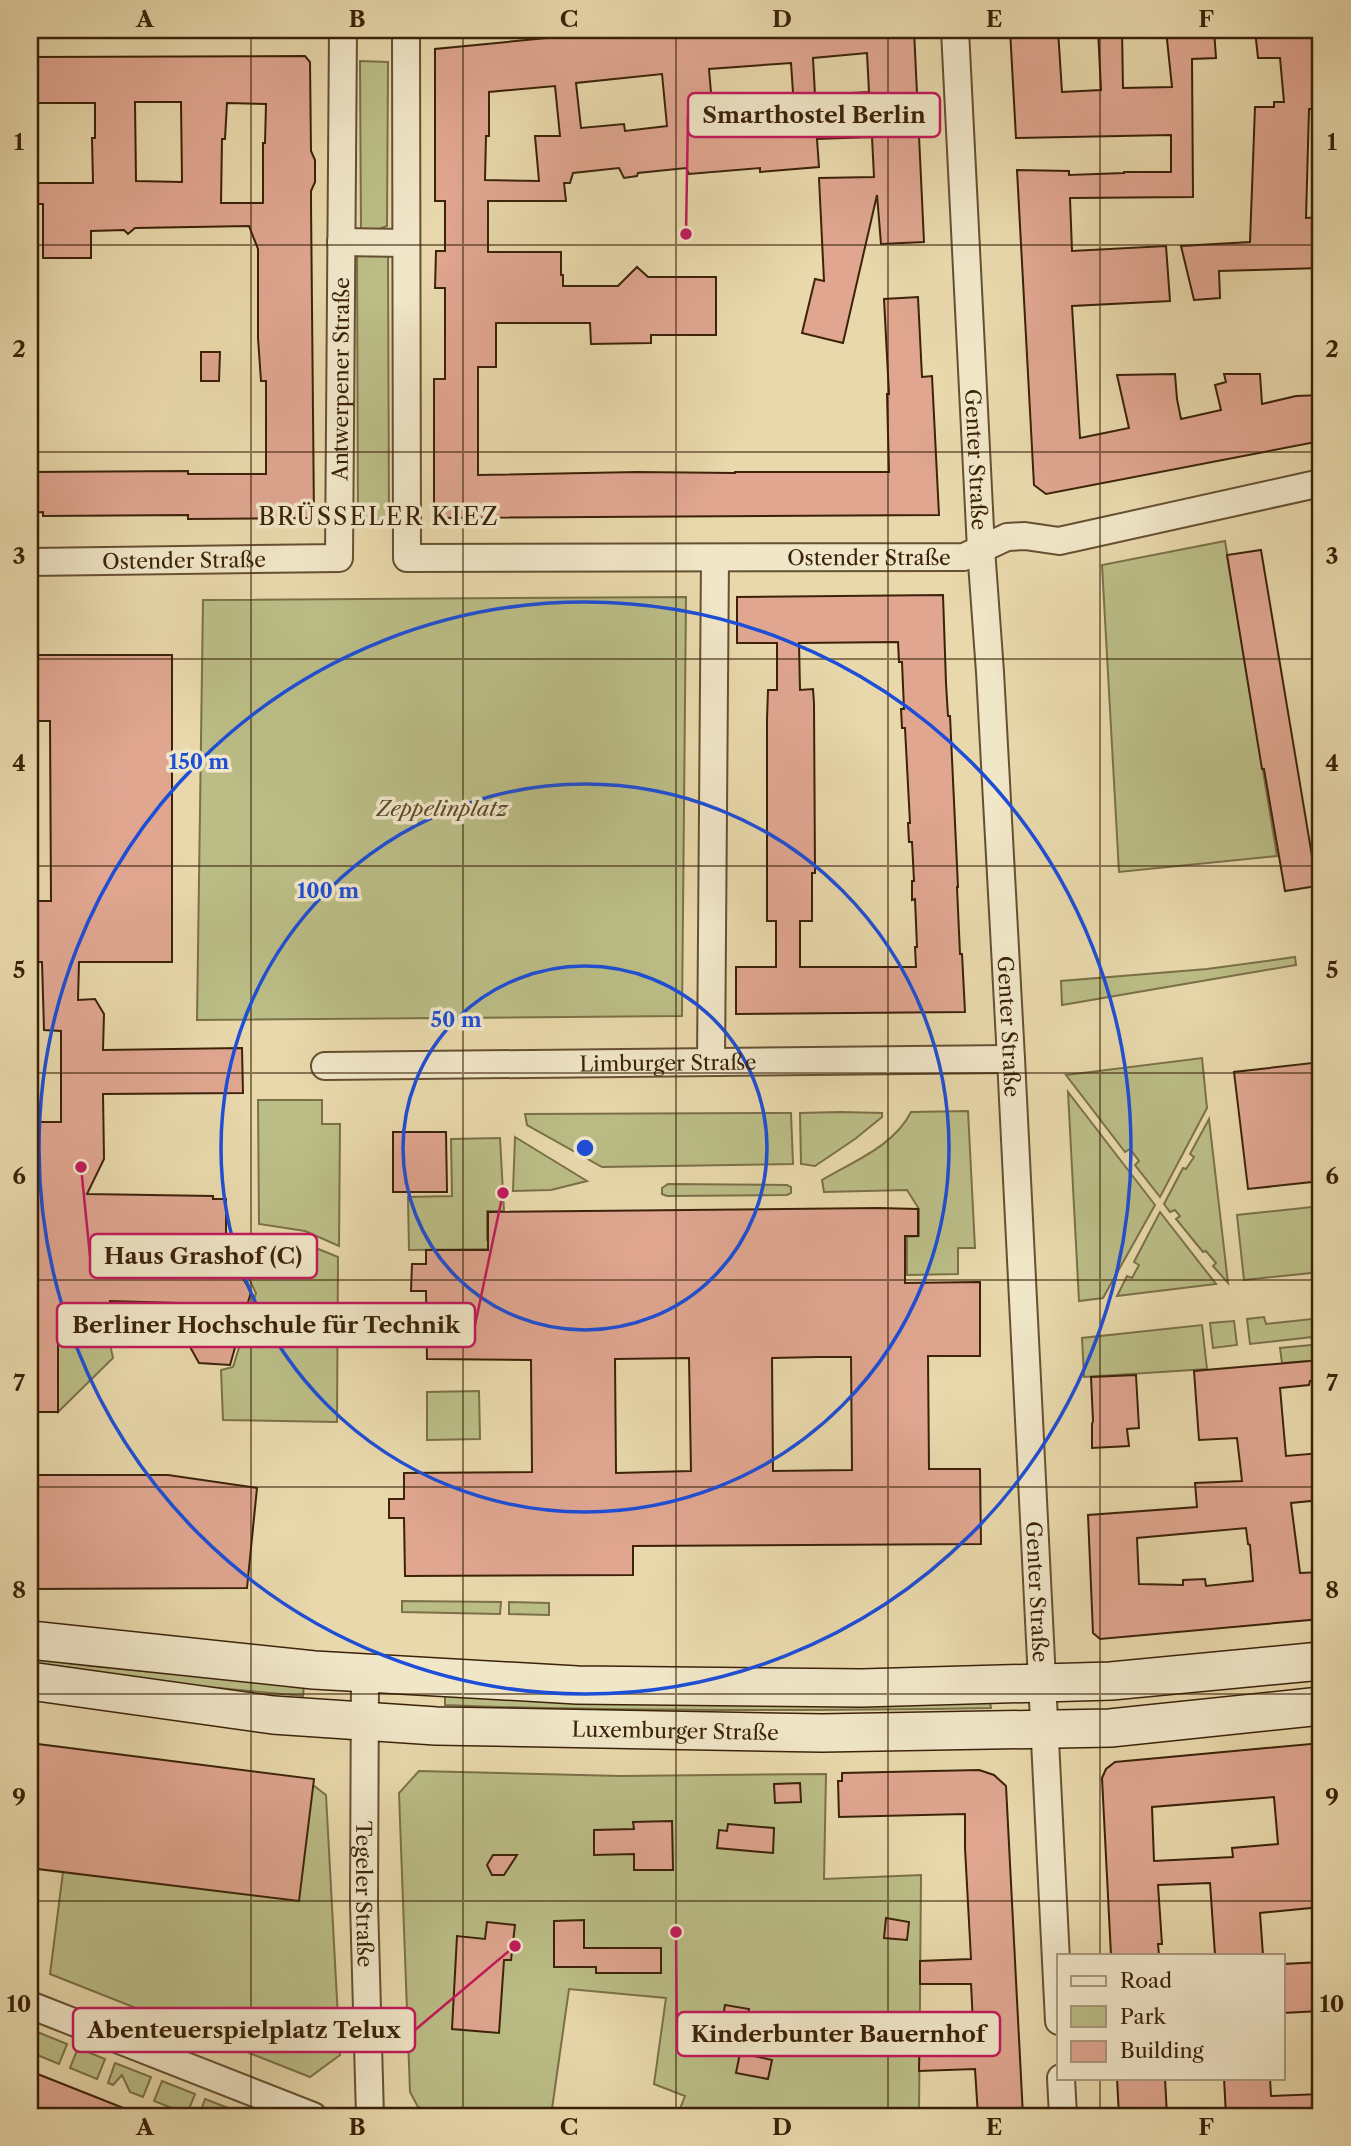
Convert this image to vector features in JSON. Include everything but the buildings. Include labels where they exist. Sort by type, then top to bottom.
[{"type":"main road","name":"Luxemburger Straße","points":[[30,1640],[314,1670],[590,1685],[862,1688],[1111,1681],[1321,1661]]},
{"type":"main road","name":"Luxemburger Straße","points":[[30,1681],[273,1715],[436,1726],[822,1733],[1110,1728],[1321,1706]]},
{"type":"street","name":"Antwerpener Straße","points":[[339,558],[343,30]]},
{"type":"street","points":[[341,242],[406,243],[406,30]]},
{"type":"street","name":"Genter Straße","points":[[955,30],[981,549],[1011,1059],[1057,1981]]},
{"type":"street","name":"Ostender Straße","points":[[406,243],[407,558],[964,557],[1007,537],[1026,536],[1059,541],[1321,483]]},
{"type":"street","name":"Ostender Straße","points":[[30,562],[339,558]]},
{"type":"street","points":[[711,1062],[715,558]]},
{"type":"street","name":"Limburger Straße","points":[[325,1066],[1011,1059]]},
{"type":"street","name":"Tegeler Straße","points":[[365,1674],[364,1903],[370,2116]]},
{"type":"street","points":[[30,2005],[313,2116]]},
{"type":"street","points":[[1061,2080],[1063,2116]]},
{"type":"green space","points":[[360,61],[388,62],[387,226],[361,236]]},
{"type":"green space","points":[[388,251],[389,524],[358,523],[357,252]]},
{"type":"green space","points":[[1225,541],[1277,856],[1119,872],[1102,565]]},
{"type":"green space","name":"Zeppelinplatz","points":[[686,597],[682,1016],[197,1020],[203,600]]},
{"type":"green space","points":[[1295,957],[1296,965],[1062,1005],[1061,981],[1207,969]]},
{"type":"green space","points":[[1202,1058],[1207,1108],[1160,1197],[1135,1165],[1139,1161],[1130,1149],[1125,1152],[1066,1075]]},
{"type":"green space","points":[[1068,1092],[1155,1205],[1103,1298],[1079,1301]]},
{"type":"green space","points":[[258,1100],[322,1100],[322,1124],[340,1124],[339,1246],[305,1231],[259,1224]]},
{"type":"green space","points":[[968,1111],[975,1248],[958,1248],[958,1274],[907,1275],[907,1237],[919,1236],[919,1209],[907,1190],[824,1192],[822,1180],[884,1143],[904,1124],[911,1112]]},
{"type":"green space","points":[[791,1113],[793,1164],[602,1167],[527,1125],[525,1114]]},
{"type":"green space","points":[[800,1113],[882,1113],[882,1117],[815,1166],[801,1164]]},
{"type":"green space","points":[[1209,1119],[1228,1283],[1213,1266],[1216,1263],[1206,1251],[1203,1252],[1176,1219],[1180,1216],[1175,1210],[1170,1212],[1164,1204],[1183,1168],[1186,1169],[1194,1157],[1190,1154]]},
{"type":"green space","points":[[515,1137],[587,1181],[551,1190],[513,1191]]},
{"type":"green space","points":[[500,1138],[504,1211],[487,1211],[487,1240],[503,1240],[504,1249],[409,1250],[408,1197],[452,1196],[451,1139]]},
{"type":"green space","points":[[668,1184],[787,1185],[791,1187],[791,1193],[667,1196],[662,1194],[662,1188]]},
{"type":"green space","points":[[1321,1206],[1321,1272],[1244,1280],[1237,1215]]},
{"type":"green space","points":[[1160,1212],[1216,1284],[1117,1296],[1127,1276],[1132,1278],[1139,1265],[1134,1262]]},
{"type":"green space","points":[[228,1237],[301,1242],[338,1257],[337,1422],[223,1420],[221,1370],[233,1367],[256,1293]]},
{"type":"green space","points":[[1264,1317],[1266,1324],[1321,1318],[1321,1336],[1250,1344],[1247,1319]]},
{"type":"green space","points":[[1234,1321],[1237,1345],[1213,1348],[1210,1323]]},
{"type":"green space","points":[[1202,1325],[1207,1369],[1084,1377],[1082,1338]]},
{"type":"green space","points":[[74,1338],[110,1344],[113,1358],[58,1412],[58,1357],[30,1357],[30,1344]]},
{"type":"green space","points":[[1321,1344],[1321,1360],[1282,1363],[1280,1348]]},
{"type":"green space","points":[[479,1391],[480,1439],[427,1440],[427,1392]]},
{"type":"green space","points":[[402,1601],[501,1602],[500,1614],[402,1612]]},
{"type":"green space","points":[[509,1602],[549,1603],[549,1615],[509,1614]]},
{"type":"green space","points":[[30,1658],[304,1686],[303,1696],[30,1668]]},
{"type":"green space","points":[[445,1694],[990,1702],[991,1708],[582,1709],[445,1705]]},
{"type":"green space","points":[[419,1771],[621,1776],[826,1774],[824,1879],[921,1875],[919,2116],[677,2116],[685,2096],[654,2084],[666,1998],[569,1989],[551,2116],[443,2116],[418,2107],[410,2092],[399,1793]]},
{"type":"green space","points":[[313,1785],[326,1795],[340,2055],[310,2077],[50,1974],[63,1872]]},
{"type":"green space","points":[[30,2029],[67,2044],[59,2064],[30,2052]]},
{"type":"green space","points":[[78,2048],[105,2059],[97,2079],[70,2068]]},
{"type":"green space","points":[[115,2063],[151,2077],[143,2097],[130,2092],[122,2075],[113,2085],[108,2083]]},
{"type":"green space","points":[[162,2081],[195,2094],[187,2114],[154,2101]]},
{"type":"green space","points":[[205,2099],[249,2116],[199,2116]]},
{"type":"place","name":"Smarthostel Berlin","points":[[686,234]]},
{"type":"place","name":"Haus Grashof (C)","points":[[81,1167]]},
{"type":"place","name":"Berliner Hochschule für Technik","points":[[503,1193]]},
{"type":"place","name":"Kinderbunter Bauernhof","points":[[676,1932]]},
{"type":"place","name":"Abenteuerspielplatz Telux","points":[[515,1946]]},
{"type":"district","name":"BRÜSSELER KIEZ","points":[[379,516]]}]
